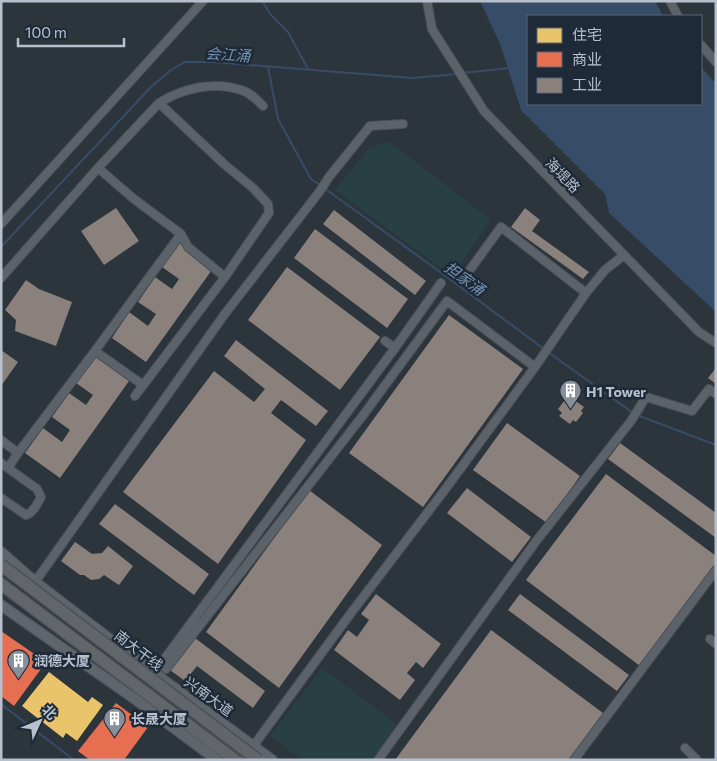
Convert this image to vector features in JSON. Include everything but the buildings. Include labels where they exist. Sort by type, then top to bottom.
[{"type":"highway","name":"南大干线","points":[[1,565],[258,760]]},
{"type":"highway","points":[[1,584],[235,760]]},
{"type":"main road","name":"兴南大道","points":[[1,552],[35,582],[272,760]]},
{"type":"main road","name":"兴南大道","points":[[1,561],[35,582]]},
{"type":"main road","points":[[1,605],[78,658],[217,760]]},
{"type":"street","points":[[1,224],[203,1]]},
{"type":"street","name":"海堤路","points":[[427,1],[432,29],[484,111],[699,332],[716,343]]},
{"type":"street","points":[[670,1],[677,15]]},
{"type":"street","points":[[702,46],[716,62]]},
{"type":"street","points":[[1,278],[98,168],[159,103],[186,90],[206,86],[221,86],[243,90],[253,96],[263,106]]},
{"type":"street","points":[[135,396],[224,277],[269,213],[268,204],[253,188],[224,164],[159,103]]},
{"type":"street","points":[[35,582],[224,315],[329,177],[370,126],[403,124]]},
{"type":"street","points":[[98,168],[134,199],[181,234],[188,248],[224,277]]},
{"type":"street","points":[[464,278],[502,227],[586,293]]},
{"type":"street","points":[[1,498],[26,515],[30,514],[39,502],[40,497],[37,489],[5,465],[18,453],[181,234]]},
{"type":"street","points":[[243,760],[535,368],[586,293],[605,270],[624,255]]},
{"type":"street","points":[[154,673],[441,283]]},
{"type":"street","points":[[166,669],[364,414],[447,301],[535,368]]},
{"type":"street","points":[[385,341],[394,348]]},
{"type":"street","points":[[95,351],[143,385]]},
{"type":"street","points":[[378,760],[538,540],[646,398],[692,410],[709,389],[716,394]]},
{"type":"street","points":[[1,440],[18,453]]},
{"type":"street","points":[[574,760],[716,570]]},
{"type":"street","points":[[685,748],[697,760]]},
{"type":"green space","points":[[390,142],[491,220],[452,276],[335,190],[370,147]]},
{"type":"green space","points":[[322,668],[398,725],[372,760],[302,760],[270,736]]},
{"type":"water","points":[[480,1],[655,1],[662,15],[527,15],[527,105],[702,105],[702,68],[716,84],[716,312],[609,213],[605,194],[521,110],[501,46]]},
{"type":"waterway","points":[[262,1],[271,15],[288,32],[308,69]]},
{"type":"waterway","name":"会江涌","points":[[1,247],[151,87],[171,70],[185,62],[212,62],[412,78],[458,74]]},
{"type":"waterway","name":"担家涌","points":[[268,67],[278,119],[311,179],[320,185]]},
{"type":"waterway","name":"会江涌","points":[[462,73],[510,68]]},
{"type":"waterway","name":"担家涌","points":[[324,188],[544,349]]},
{"type":"waterway","name":"担家涌","points":[[548,352],[633,413]]},
{"type":"waterway","name":"担家涌","points":[[637,415],[716,445]]},
{"type":"waterway","points":[[1,704],[74,760]]},
{"type":"place","name":"H1 Tower","points":[[570,410]]},
{"type":"place","name":"润德大厦","points":[[18,679]]},
{"type":"place","name":"长晟大厦","points":[[115,737]]}]
